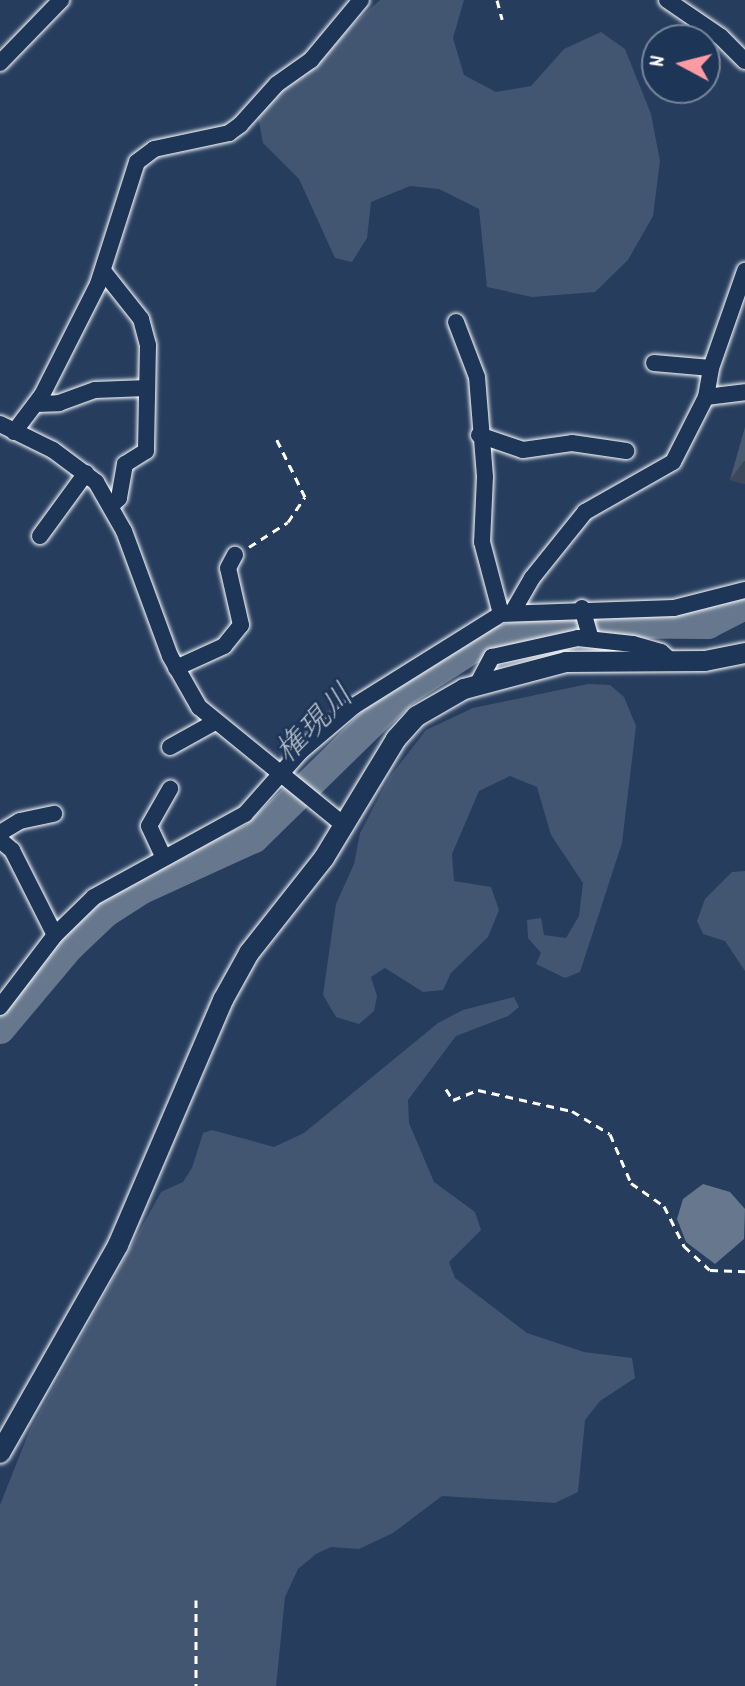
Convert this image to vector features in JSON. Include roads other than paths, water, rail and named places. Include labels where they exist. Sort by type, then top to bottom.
[{"type":"street","points":[[0,63],[61,0]]},
{"type":"street","points":[[345,826],[310,801],[199,707],[176,668],[112,505],[86,473],[7,428],[36,404],[103,271],[137,162],[154,149],[229,133],[277,84],[311,60],[361,0]]},
{"type":"street","points":[[667,0],[721,37],[745,61]]},
{"type":"street","points":[[103,271],[141,319],[148,345],[146,451],[125,464],[119,498],[112,505]]},
{"type":"street","points":[[3,998],[55,935],[94,897],[163,856],[245,814],[284,779],[354,706],[507,613],[585,512],[673,462],[706,397],[711,368],[745,271]]},
{"type":"street","points":[[456,322],[477,377],[479,435],[485,477],[482,542],[507,613]]},
{"type":"street","points":[[654,363],[711,368]]},
{"type":"street","points":[[36,404],[59,403],[95,390],[147,388]]},
{"type":"street","points":[[706,397],[745,392]]},
{"type":"street","points":[[479,435],[523,450],[572,443],[626,451]]},
{"type":"street","points":[[40,536],[86,473]]},
{"type":"street","points":[[176,668],[224,646],[241,625],[228,568],[235,555]]},
{"type":"street","points":[[477,685],[492,657],[587,624],[674,608],[745,590]]},
{"type":"street","points":[[507,613],[587,624],[661,652],[672,662]]},
{"type":"street","points":[[0,1453],[118,1245],[223,1000],[249,953],[345,826],[396,739],[417,716],[477,685],[566,662],[672,662],[745,653]]},
{"type":"street","points":[[170,747],[215,722]]},
{"type":"street","points":[[162,791],[149,826],[163,856]]},
{"type":"street","points":[[0,833],[20,821],[54,814]]},
{"type":"street","points":[[0,840],[12,850],[55,935]]},
{"type":"waterway","name":"権現川","points":[[0,1029],[70,946],[106,912],[142,889],[254,838],[402,693],[475,647],[568,623],[708,624],[745,605]]}]
